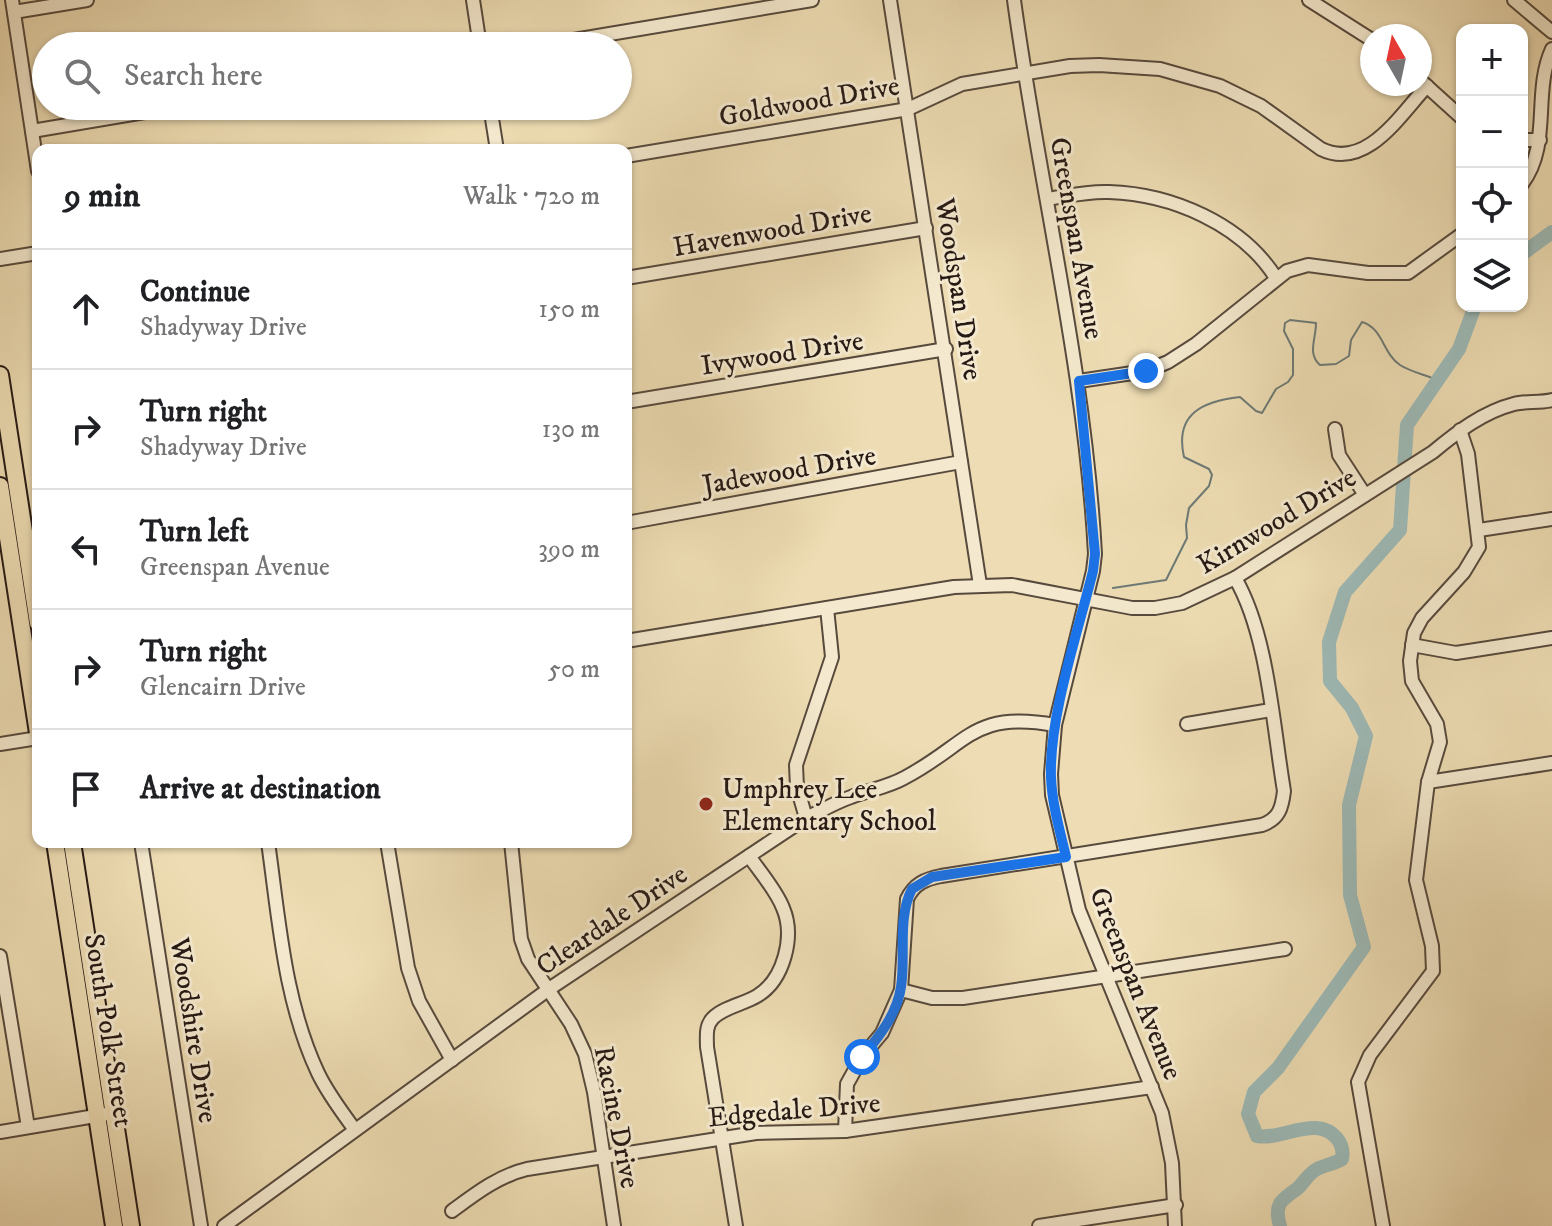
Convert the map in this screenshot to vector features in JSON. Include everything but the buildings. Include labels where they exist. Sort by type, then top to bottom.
[{"type":"main road","points":[[0,375],[32,682]]},
{"type":"main road","points":[[0,486],[14,520],[32,597]]},
{"type":"main road","name":"South Polk Street","points":[[56,848],[105,1115],[131,1226]]},
{"type":"main road","name":"South Polk Street","points":[[73,848],[105,1115],[114,1226]]},
{"type":"street","points":[[34,144],[13,6],[87,0]]},
{"type":"street","points":[[473,0],[478,32]]},
{"type":"street","points":[[621,32],[812,0]]},
{"type":"street","name":"Woodspan Drive","points":[[890,0],[980,585]]},
{"type":"street","name":"Greenspan Avenue","points":[[1014,0],[1024,73],[1079,381],[1095,554],[1055,725],[1052,795],[1079,910],[1152,1087],[1168,1135],[1176,1205],[1175,1226]]},
{"type":"street","points":[[1309,0],[1360,32]]},
{"type":"street","points":[[1514,0],[1552,32]]},
{"type":"street","points":[[1528,174],[1535,163],[1540,140],[1542,83],[1552,49]]},
{"type":"street","name":"Goldwood Drive","points":[[632,155],[908,109],[962,84],[1099,65],[1160,69],[1220,86],[1261,106],[1321,149],[1340,155],[1368,147],[1413,96]]},
{"type":"street","points":[[1432,90],[1456,112]]},
{"type":"street","points":[[32,131],[97,120]]},
{"type":"street","points":[[492,120],[496,144]]},
{"type":"street","points":[[1528,140],[1540,140]]},
{"type":"street","points":[[1047,199],[1109,192],[1175,203],[1196,212],[1244,242],[1261,257],[1276,278]]},
{"type":"street","name":"Havenwood Drive","points":[[632,277],[926,228]]},
{"type":"street","points":[[1079,381],[1146,371],[1168,362],[1196,344],[1287,271],[1308,265],[1368,273],[1408,273],[1456,238]]},
{"type":"street","points":[[0,259],[32,254]]},
{"type":"street","name":"Ivywood Drive","points":[[632,401],[946,349]]},
{"type":"street","name":"Kirnwood Drive","points":[[632,640],[980,585],[1030,587],[1132,608],[1182,603],[1235,578],[1488,414],[1517,403],[1552,400]]},
{"type":"street","points":[[1335,429],[1339,455],[1365,495]]},
{"type":"street","points":[[1383,1226],[1358,1082],[1370,1055],[1433,971],[1432,946],[1416,880],[1428,782],[1440,742],[1439,733],[1412,681],[1410,661],[1414,633],[1422,618],[1472,560],[1479,547],[1468,454],[1460,430]]},
{"type":"street","name":"Jadewood Drive","points":[[632,522],[961,462]]},
{"type":"street","points":[[1479,530],[1552,519]]},
{"type":"street","points":[[845,1131],[847,1084],[862,1057],[882,1033],[901,990],[907,899],[921,881],[1262,825],[1275,818],[1283,804],[1284,791],[1271,710],[1255,623],[1249,602],[1235,578]]},
{"type":"street","points":[[806,818],[797,787],[796,765],[832,657],[827,608]]},
{"type":"street","points":[[1412,645],[1456,653],[1552,638]]},
{"type":"street","points":[[1187,724],[1271,710]]},
{"type":"street","name":"Cleardale Drive","points":[[224,1226],[549,989],[806,818],[846,798],[905,778],[982,727],[996,722],[1026,719],[1055,725]]},
{"type":"street","points":[[0,744],[32,737]]},
{"type":"street","points":[[1428,782],[1552,763]]},
{"type":"street","name":"Woodshire Drive","points":[[142,848],[201,1226]]},
{"type":"street","points":[[269,848],[286,962],[302,1029],[322,1081],[355,1130]]},
{"type":"street","points":[[388,848],[408,968],[419,1001],[452,1060]]},
{"type":"street","name":"Racine Drive","points":[[512,848],[521,939],[528,959],[571,1024],[585,1054],[594,1092],[614,1226]]},
{"type":"street","points":[[736,1226],[707,1047],[708,1026],[722,1012],[759,995],[769,986],[783,962],[787,922],[782,904],[749,856]]},
{"type":"street","points":[[901,990],[947,1000],[1285,949]]},
{"type":"street","points":[[0,956],[4,1012],[28,1127]]},
{"type":"street","name":"Edgedale Drive","points":[[452,1211],[483,1188],[516,1172],[756,1133],[845,1131],[1152,1087]]},
{"type":"street","points":[[0,1132],[105,1115]]},
{"type":"street","points":[[1039,1226],[1176,1205]]},
{"type":"waterway","points":[[1528,250],[1552,232]]},
{"type":"waterway","points":[[1280,1226],[1278,1212],[1281,1202],[1314,1171],[1342,1159],[1342,1148],[1332,1134],[1316,1128],[1257,1136],[1248,1114],[1254,1092],[1278,1068],[1364,947],[1350,895],[1349,805],[1366,736],[1352,708],[1330,681],[1329,642],[1345,592],[1400,530],[1407,425],[1459,349],[1473,312]]},
{"type":"waterway","points":[[1113,588],[1166,580],[1187,538],[1189,508],[1209,486],[1212,475],[1209,469],[1184,457],[1183,430],[1195,412],[1215,402],[1240,397],[1262,413],[1276,389],[1293,375],[1293,349],[1284,331],[1285,323],[1290,320],[1316,323],[1313,351],[1320,365],[1336,364],[1349,356],[1351,340],[1362,322],[1379,335],[1400,365],[1437,380]]},
{"type":"place","name":"Umphrey Lee Elementary School","points":[[706,804]]},
{"type":"route","points":[[862,1057],[882,1033],[901,990],[905,911],[912,889],[932,877],[1066,857],[1052,795],[1055,725],[1095,554],[1079,381],[1146,371]]}]
